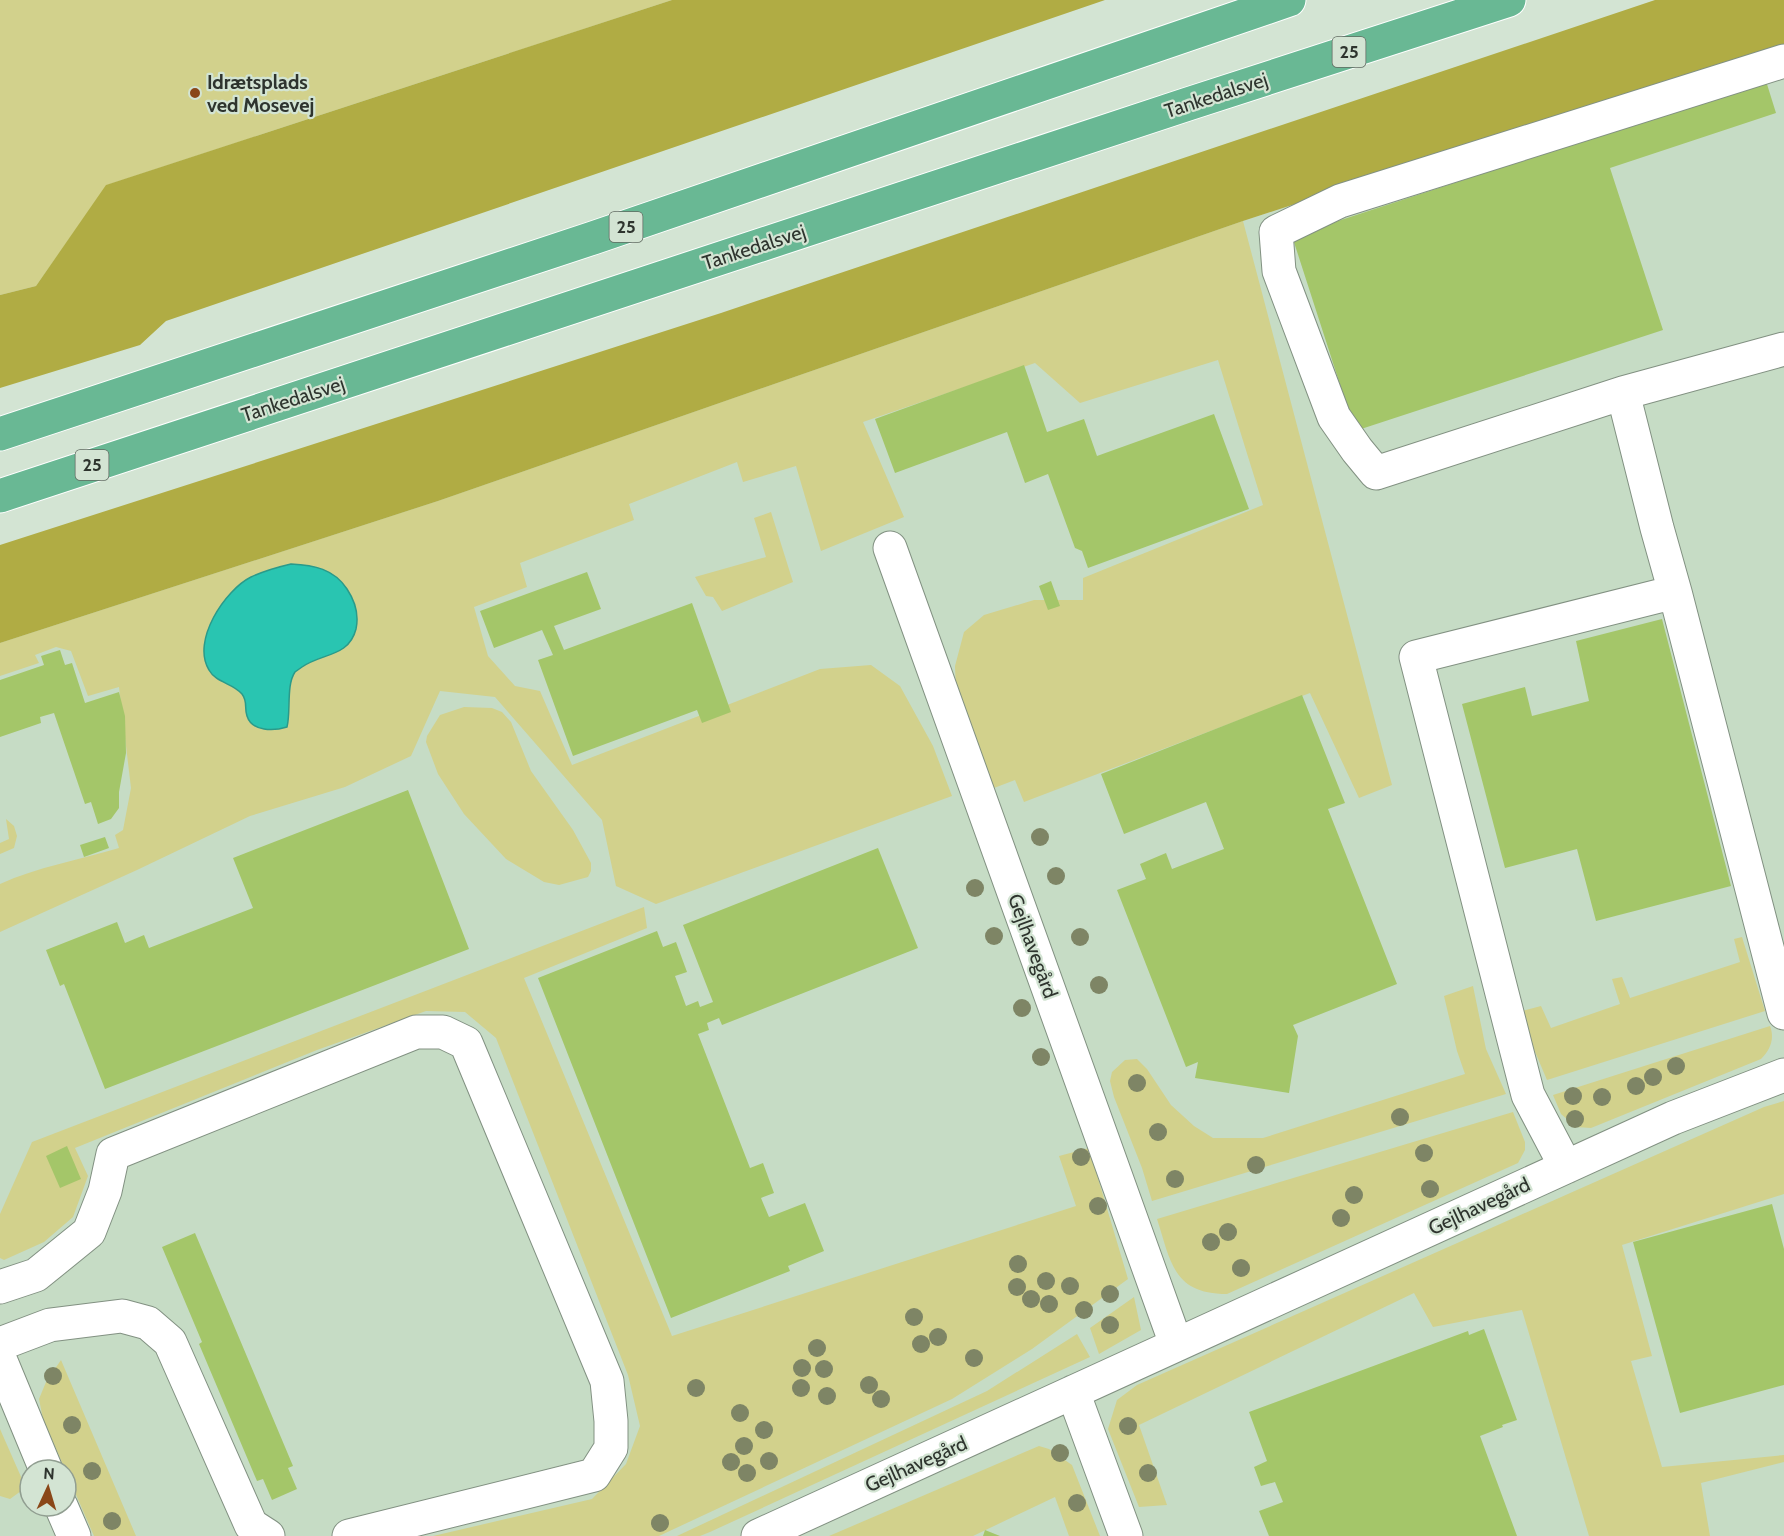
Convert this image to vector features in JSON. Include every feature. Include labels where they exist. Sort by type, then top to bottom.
[{"type":"highway","name":"25","points":[[0,434],[582,242],[1289,0]]},
{"type":"highway","name":"Tankedalsvej","points":[[0,496],[1165,111],[1509,0]]},
{"type":"street","points":[[1784,62],[1340,201],[1276,232],[1279,271],[1334,417],[1376,473],[1623,393],[1784,349]]},
{"type":"street","points":[[1623,393],[1784,1013]]},
{"type":"street","name":"Gejlhavegård","points":[[890,548],[1176,1344]]},
{"type":"street","points":[[1566,1167],[1528,1095],[1416,657],[1674,592]]},
{"type":"street","points":[[0,1287],[36,1275],[89,1232],[105,1191],[113,1154],[416,1032],[443,1032],[466,1043],[607,1381],[611,1448],[594,1475],[350,1536]]},
{"type":"street","name":"Gejlhavegård","points":[[758,1536],[1673,1118],[1784,1075]]},
{"type":"street","points":[[0,1344],[50,1325],[122,1316],[148,1323],[170,1342],[251,1525],[268,1536]]},
{"type":"street","points":[[0,1359],[41,1458]]},
{"type":"street","points":[[1073,1392],[1126,1536]]},
{"type":"street","points":[[66,1518],[74,1536]]},
{"type":"shaded area","name":"Idrætsplads ved Mosevej","points":[[0,0],[672,0],[107,185],[36,286],[0,295]]},
{"type":"shaded area","points":[[672,0],[1105,0],[166,321],[140,345],[0,388],[0,295],[36,286],[106,185]]},
{"type":"shaded area","points":[[1655,0],[1784,0],[1784,44],[1243,221],[438,501],[0,643],[0,545],[721,313]]},
{"type":"shaded area","points":[[1784,44],[1784,1536],[0,1536],[0,643],[438,501],[1243,221]]},
{"type":"shaded area","points":[[1243,221],[1392,785],[1359,798],[1310,693],[1024,802],[1015,780],[994,788],[956,690],[955,666],[964,632],[984,615],[1034,600],[1083,600],[1083,578],[1263,505],[1218,360],[1080,403],[1035,363],[863,422],[904,517],[821,551],[796,466],[743,482],[737,462],[629,504],[634,520],[520,563],[527,587],[474,607],[488,656],[515,686],[540,691],[572,765],[820,669],[871,665],[900,686],[933,746],[952,796],[656,904],[616,886],[602,820],[495,697],[440,691],[411,756],[345,787],[250,816],[0,932],[0,884],[43,868],[119,848],[115,835],[123,830],[131,788],[119,687],[88,696],[71,651],[56,647],[35,655],[39,663],[0,676],[0,643],[438,501]]},
{"type":"shaded area","points":[[771,512],[793,582],[722,611],[713,597],[706,596],[695,577],[766,557],[754,518]]},
{"type":"shaded area","points":[[464,707],[492,708],[502,712],[511,722],[531,771],[573,830],[591,863],[588,877],[559,885],[544,882],[506,859],[464,814],[438,774],[426,742],[427,736],[440,715]]},
{"type":"shaded area","points":[[6,819],[14,826],[17,836],[14,848],[0,854],[0,843],[9,839]]},
{"type":"shaded area","points":[[644,907],[647,928],[524,978],[672,1336],[1076,1206],[1059,1156],[1089,1148],[1128,1279],[1032,1349],[952,1399],[659,1536],[433,1536],[592,1499],[626,1464],[640,1426],[628,1375],[496,1038],[465,1012],[426,1011],[317,1050],[75,1148],[88,1176],[73,1217],[44,1242],[4,1260],[0,1258],[0,1214],[32,1142]]},
{"type":"shaded area","points":[[1742,937],[1765,1011],[1547,1080],[1530,1040],[1522,1011],[1541,1006],[1551,1028],[1620,1004],[1612,979],[1622,977],[1630,998],[1740,962],[1734,939]]},
{"type":"shaded area","points":[[1473,986],[1486,1049],[1506,1094],[1152,1201],[1110,1081],[1112,1072],[1125,1060],[1137,1059],[1147,1069],[1171,1105],[1194,1126],[1213,1138],[1263,1138],[1465,1074],[1444,996]]},
{"type":"shaded area","points":[[1770,1026],[1771,1044],[1761,1059],[1591,1128],[1576,1127],[1561,1114],[1553,1095]]},
{"type":"shaded area","points":[[1784,1101],[1784,1194],[1622,1245],[1652,1356],[1631,1361],[1662,1467],[1784,1455],[1784,1462],[1701,1483],[1710,1536],[1589,1536],[1522,1310],[1433,1327],[1414,1293],[1139,1425],[1167,1505],[1139,1507],[1108,1429],[1117,1400],[1137,1385],[1764,1107]]},
{"type":"shaded area","points":[[1513,1112],[1525,1142],[1525,1150],[1518,1163],[1227,1294],[1209,1293],[1195,1288],[1185,1282],[1171,1262],[1157,1219]]},
{"type":"shaded area","points":[[1134,1297],[1141,1330],[1099,1354],[1090,1328]]},
{"type":"shaded area","points":[[1077,1334],[1090,1357],[710,1532],[700,1536],[677,1536],[987,1391]]},
{"type":"shaded area","points":[[61,1360],[136,1536],[94,1536],[78,1499],[78,1458],[60,1458],[43,1419],[39,1399],[46,1382]]},
{"type":"shaded area","points":[[0,1429],[18,1470],[18,1493],[10,1499],[0,1496]]},
{"type":"shaded area","points":[[1039,1446],[1049,1449],[1072,1465],[1100,1536],[1069,1536],[1055,1497],[973,1536],[829,1536]]},
{"type":"water","points":[[291,564],[323,569],[342,582],[350,594],[357,613],[356,629],[347,645],[341,650],[310,662],[295,672],[292,677],[287,727],[258,728],[250,721],[246,713],[242,694],[209,670],[204,645],[214,618],[231,593],[251,577]]},
{"type":"building","points":[[1766,81],[1776,113],[1610,168],[1663,330],[1355,431],[1292,236]]},
{"type":"building","points":[[1024,365],[1047,432],[1084,419],[1097,456],[1214,414],[1249,509],[1088,568],[1082,551],[1075,548],[1048,474],[1025,483],[1007,432],[895,473],[875,419]]},
{"type":"building","points":[[587,572],[601,609],[554,626],[564,650],[692,603],[731,712],[702,723],[697,710],[573,756],[538,660],[553,655],[542,630],[494,648],[480,611]]},
{"type":"building","points":[[1051,581],[1060,606],[1048,610],[1039,586]]},
{"type":"building","points":[[1662,619],[1731,886],[1596,921],[1577,849],[1505,868],[1462,704],[1525,687],[1532,716],[1589,701],[1576,641]]},
{"type":"building","points":[[60,650],[65,665],[72,663],[85,703],[119,692],[125,716],[126,753],[119,792],[119,808],[111,819],[98,824],[91,802],[85,804],[54,713],[40,717],[41,723],[0,737],[0,680],[44,665],[41,656]]},
{"type":"building","points":[[1302,695],[1345,803],[1328,809],[1397,984],[1293,1025],[1298,1036],[1289,1093],[1195,1078],[1198,1062],[1186,1067],[1117,890],[1146,879],[1140,864],[1166,853],[1172,869],[1224,849],[1206,802],[1124,834],[1101,774]]},
{"type":"building","points":[[408,790],[469,949],[105,1089],[64,984],[60,986],[46,950],[117,922],[125,943],[144,935],[149,948],[253,908],[233,858]]},
{"type":"building","points":[[105,837],[109,848],[84,857],[80,845]]},
{"type":"building","points":[[878,848],[918,948],[722,1025],[719,1018],[707,1023],[709,1030],[698,1034],[750,1168],[763,1163],[774,1193],[761,1198],[769,1217],[805,1203],[824,1251],[788,1266],[790,1271],[671,1318],[538,978],[657,931],[663,947],[676,942],[687,972],[675,976],[686,1006],[698,1001],[700,1007],[713,1002],[683,925]]},
{"type":"building","points":[[67,1146],[81,1179],[60,1188],[46,1156]]},
{"type":"building","points":[[1772,1204],[1784,1249],[1784,1385],[1680,1413],[1633,1242]]},
{"type":"building","points":[[195,1233],[293,1466],[288,1468],[297,1489],[272,1500],[263,1479],[257,1481],[199,1344],[202,1342],[162,1247]]},
{"type":"building","points":[[1484,1329],[1517,1420],[1480,1436],[1517,1536],[1269,1536],[1259,1511],[1283,1502],[1275,1482],[1261,1486],[1254,1467],[1267,1461],[1249,1412],[1468,1331],[1469,1335]]},
{"type":"building","points":[[985,1530],[1000,1536],[983,1536]]},
{"type":"place","name":"Idrætsplads ved Mosevej","points":[[195,93]]}]
